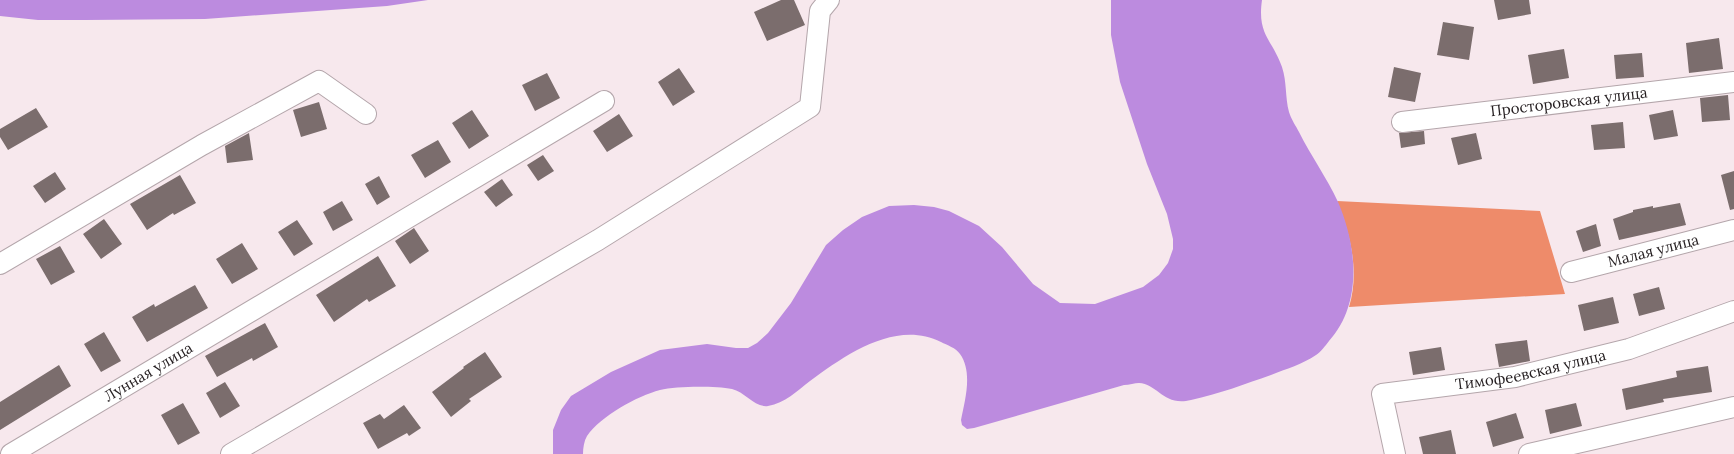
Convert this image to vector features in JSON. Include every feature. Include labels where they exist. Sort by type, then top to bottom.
[{"type":"lane","points":[[231,454],[598,240],[810,107],[820,11],[829,0]]},
{"type":"lane","points":[[0,264],[202,145],[319,81],[366,114]]},
{"type":"lane","name":"Просторовская улица","points":[[1402,122],[1734,82]]},
{"type":"lane","name":"Лунная улица","points":[[11,454],[604,101]]},
{"type":"lane","name":"Малая улица","points":[[1571,272],[1734,230]]},
{"type":"lane","name":"Тимофеевская улица","points":[[1395,454],[1382,394],[1516,377],[1629,349],[1734,311]]},
{"type":"lane","points":[[1529,454],[1734,407]]},
{"type":"shaded area","points":[[0,0],[428,0],[387,6],[205,19],[38,20],[0,16]]},
{"type":"shaded area","points":[[1111,0],[1262,0],[1263,29],[1282,67],[1290,115],[1338,202],[1349,237],[1352,255],[1352,292],[1347,309],[1340,326],[1318,354],[1300,364],[1271,375],[1222,392],[1191,400],[1174,400],[1146,384],[1137,383],[967,429],[962,425],[961,420],[967,378],[964,361],[960,354],[954,348],[924,336],[906,335],[889,337],[855,351],[795,393],[774,404],[768,406],[759,405],[737,391],[725,388],[696,387],[660,390],[630,402],[601,421],[587,436],[583,454],[553,454],[553,430],[561,410],[571,396],[611,372],[660,350],[707,344],[748,348],[757,343],[768,333],[791,303],[826,245],[862,217],[889,206],[914,205],[934,207],[949,211],[979,226],[1002,247],[1033,284],[1060,303],[1095,304],[1143,287],[1159,275],[1168,263],[1173,249],[1173,239],[1167,214],[1147,164],[1120,82],[1111,35]]},
{"type":"shaded area","points":[[1337,201],[1540,211],[1565,294],[1349,307],[1354,280],[1352,253],[1346,226]]},
{"type":"building","points":[[781,0],[794,0],[805,25],[767,41],[754,12]]},
{"type":"building","points":[[1494,0],[1529,0],[1531,14],[1498,20]]},
{"type":"building","points":[[1443,22],[1474,27],[1469,60],[1437,55]]},
{"type":"building","points":[[1719,38],[1723,69],[1689,73],[1686,43]]},
{"type":"building","points":[[1564,49],[1569,78],[1533,84],[1528,55]]},
{"type":"building","points":[[1642,53],[1644,77],[1616,79],[1614,55]]},
{"type":"building","points":[[1394,67],[1421,73],[1415,102],[1388,97]]},
{"type":"building","points":[[679,68],[695,92],[673,106],[658,82]]},
{"type":"building","points":[[547,73],[560,98],[535,111],[522,85]]},
{"type":"building","points":[[1728,95],[1730,120],[1702,122],[1700,98]]},
{"type":"building","points":[[319,102],[327,129],[301,137],[293,110]]},
{"type":"building","points":[[36,108],[48,127],[8,150],[0,137],[0,129]]},
{"type":"building","points":[[472,110],[489,136],[469,149],[452,123]]},
{"type":"building","points":[[1673,110],[1678,136],[1654,140],[1649,115]]},
{"type":"building","points":[[619,114],[633,136],[607,152],[593,131]]},
{"type":"building","points":[[1623,122],[1625,148],[1594,150],[1591,125]]},
{"type":"building","points":[[1424,131],[1425,144],[1401,148],[1399,133]]},
{"type":"building","points":[[249,133],[253,160],[227,163],[225,146]]},
{"type":"building","points":[[1476,133],[1482,159],[1458,165],[1451,138]]},
{"type":"building","points":[[438,140],[451,162],[425,178],[411,155]]},
{"type":"building","points":[[543,155],[554,171],[538,181],[527,165]]},
{"type":"building","points":[[1734,171],[1734,209],[1730,210],[1721,175]]},
{"type":"building","points":[[55,172],[66,189],[45,203],[33,186]]},
{"type":"building","points":[[180,175],[196,203],[174,215],[173,213],[147,230],[130,204]]},
{"type":"building","points":[[379,176],[390,197],[377,205],[365,184]]},
{"type":"building","points":[[502,179],[513,195],[496,207],[484,192]]},
{"type":"building","points":[[342,201],[353,220],[333,231],[323,212]]},
{"type":"building","points":[[1680,203],[1686,225],[1619,240],[1613,219],[1633,212],[1633,210]]},
{"type":"building","points":[[104,219],[122,244],[101,259],[83,234]]},
{"type":"building","points":[[297,220],[313,244],[294,256],[278,232]]},
{"type":"building","points":[[1596,224],[1601,246],[1583,252],[1576,231]]},
{"type":"building","points":[[414,228],[429,251],[410,264],[395,241]]},
{"type":"building","points":[[242,243],[258,269],[232,284],[216,259]]},
{"type":"building","points":[[60,246],[75,272],[51,285],[36,259]]},
{"type":"building","points":[[378,256],[396,286],[369,302],[367,299],[334,322],[316,295]]},
{"type":"building","points":[[195,285],[208,308],[147,342],[132,317],[154,304],[155,307]]},
{"type":"building","points":[[1659,287],[1665,309],[1639,316],[1633,294]]},
{"type":"building","points":[[1613,297],[1619,323],[1584,331],[1578,305]]},
{"type":"building","points":[[265,323],[278,347],[253,361],[252,358],[217,377],[205,356]]},
{"type":"building","points":[[104,332],[121,361],[101,372],[84,344]]},
{"type":"building","points":[[1527,340],[1530,361],[1499,367],[1495,344]]},
{"type":"building","points":[[1441,347],[1445,370],[1413,375],[1409,352]]},
{"type":"building","points":[[485,352],[502,377],[469,399],[471,401],[451,417],[432,392]]},
{"type":"building","points":[[59,365],[71,386],[0,430],[0,402]]},
{"type":"building","points":[[1708,366],[1712,392],[1663,399],[1664,402],[1626,410],[1622,389],[1677,377],[1676,371]]},
{"type":"building","points":[[225,382],[240,406],[220,418],[206,393]]},
{"type":"building","points":[[183,403],[200,433],[178,445],[161,415]]},
{"type":"building","points":[[1576,403],[1582,426],[1550,434],[1545,410]]},
{"type":"building","points":[[404,405],[421,428],[409,436],[407,433],[378,449],[363,423],[380,414],[384,419]]},
{"type":"building","points":[[1516,413],[1524,438],[1493,447],[1486,422]]},
{"type":"building","points":[[1451,430],[1456,454],[1423,454],[1419,437]]}]
